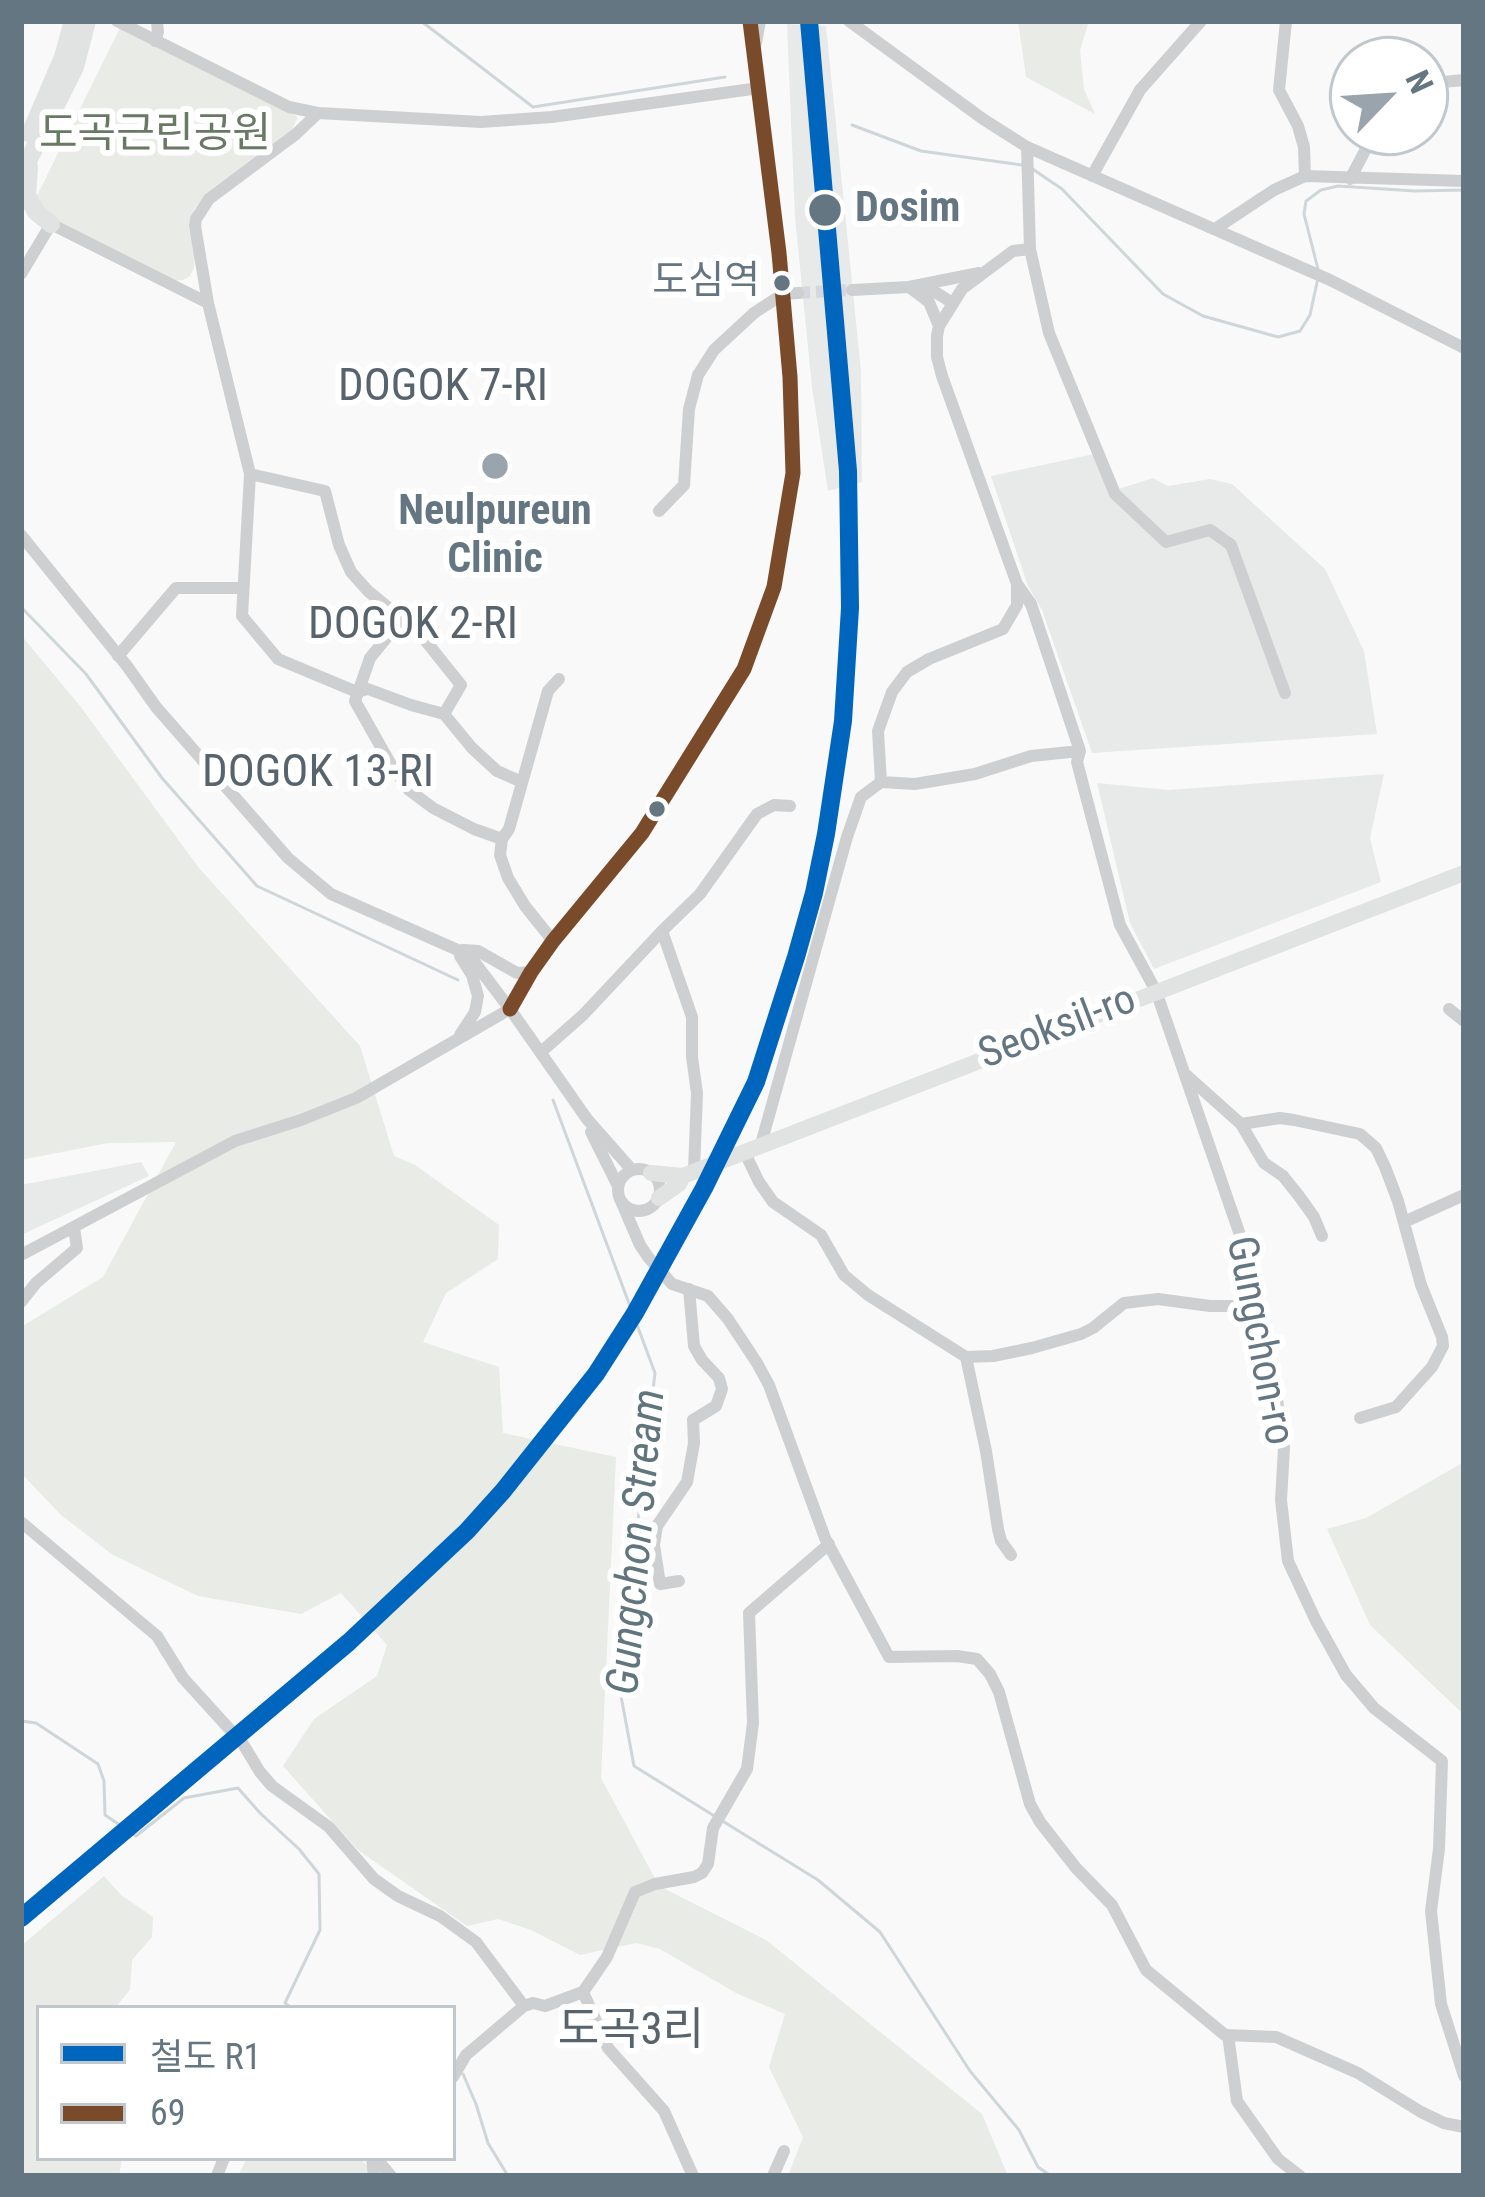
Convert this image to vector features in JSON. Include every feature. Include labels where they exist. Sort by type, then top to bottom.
[{"type":"main road","points":[[51,224],[35,212],[27,195],[24,162],[73,21]]},
{"type":"main road","points":[[24,162],[75,67],[87,21]]},
{"type":"street","points":[[117,21],[289,107],[318,113],[490,121],[759,88]]},
{"type":"street","points":[[155,41],[157,21]]},
{"type":"street","points":[[21,1255],[235,1141],[356,1098],[510,1009],[553,940],[642,833],[744,669],[773,587],[794,473],[791,294],[750,21]]},
{"type":"street","points":[[754,50],[760,21]]},
{"type":"street","points":[[849,21],[1028,147],[1330,280],[1464,348]]},
{"type":"street","points":[[1092,176],[1140,91],[1201,21]]},
{"type":"street","points":[[1286,21],[1279,90],[1298,126],[1304,176]]},
{"type":"street","points":[[318,113],[209,199],[195,226],[208,303],[250,474],[242,616],[278,659],[357,692],[368,689],[444,714],[497,771],[523,782]]},
{"type":"street","points":[[1028,147],[1030,249],[1049,333],[1115,494],[1166,542],[1210,530],[1231,545],[1285,693]]},
{"type":"street","points":[[1350,179],[1363,156]]},
{"type":"street","points":[[1215,230],[1304,176],[1464,181]]},
{"type":"street","points":[[21,274],[51,224],[208,303]]},
{"type":"street","points":[[939,326],[962,289],[982,272],[1013,251],[1030,249]]},
{"type":"street","points":[[852,290],[909,287],[982,272]]},
{"type":"street","points":[[909,287],[932,290],[952,302]]},
{"type":"street","points":[[909,287],[929,302],[939,326]]},
{"type":"street","points":[[658,511],[684,485],[689,410],[698,375],[715,350],[754,313],[791,294]]},
{"type":"street","name":"Gungchon-ro","points":[[939,326],[941,376],[1017,584],[1030,604],[1080,751],[1077,762],[1120,926],[1156,991],[1251,1267],[1262,1349],[1275,1385],[1284,1448],[1281,1500],[1288,1561],[1346,1675],[1374,1708],[1442,1760],[1431,1911],[1441,2004],[1464,2076]]},
{"type":"street","points":[[250,474],[325,491],[351,572],[417,630],[460,686],[444,714]]},
{"type":"street","points":[[21,535],[156,707],[288,857],[331,894],[469,956],[586,1119],[648,1257],[672,1284],[708,1296],[758,1363],[829,1544],[890,1657],[977,1659],[990,1674],[1030,1804],[1076,1868],[1112,1905],[1146,1970],[1228,2035],[1276,2037],[1358,2073],[1421,2112],[1464,2127]]},
{"type":"street","points":[[881,782],[878,731],[892,692],[908,672],[929,659],[1003,629],[1017,605],[1017,584]]},
{"type":"street","points":[[118,656],[176,588],[243,588]]},
{"type":"street","points":[[402,619],[370,658],[355,701],[409,790],[474,830],[502,839]]},
{"type":"street","points":[[553,940],[525,906],[500,855],[548,691],[559,679]]},
{"type":"street","points":[[1080,751],[1031,756],[975,774],[915,784],[881,782],[861,797],[753,1148],[758,1182],[773,1202],[821,1235],[844,1276],[966,1357],[993,1356],[1081,1334],[1124,1303],[1158,1299],[1239,1306],[1259,1302]]},
{"type":"street","points":[[541,1052],[700,894],[757,814],[774,806],[790,806]]},
{"type":"street","name":"Seoksil-ro","points":[[641,1172],[689,1174],[1464,873]]},
{"type":"street","points":[[621,1201],[631,1210],[644,1211],[689,1174],[697,1093],[692,1017],[662,931]]},
{"type":"street","points":[[456,950],[478,952],[517,973],[530,972]]},
{"type":"street","points":[[454,1042],[476,1012],[478,996],[472,975],[456,950]]},
{"type":"street","points":[[1449,1009],[1464,1021]]},
{"type":"street","points":[[1184,1073],[1241,1124],[1264,1163],[1299,1196],[1322,1236]]},
{"type":"street","points":[[586,1119],[659,1184],[645,1224],[648,1257]]},
{"type":"street","points":[[1241,1124],[1294,1120],[1360,1134],[1376,1148],[1443,1346],[1432,1367],[1396,1407],[1360,1418]]},
{"type":"street","points":[[619,1186],[626,1174],[641,1172]]},
{"type":"street","points":[[1404,1222],[1464,1195]]},
{"type":"street","points":[[21,1302],[76,1248],[74,1228]]},
{"type":"street","points":[[680,1581],[660,1584],[654,1545],[657,1526],[688,1482],[693,1420],[716,1406],[722,1389],[694,1346],[689,1289]]},
{"type":"street","points":[[966,1357],[998,1529],[1011,1555]]},
{"type":"street","points":[[21,1522],[158,1636],[183,1678],[243,1744],[272,1786],[328,1827],[374,1879],[476,1942],[524,2006]]},
{"type":"street","points":[[456,2071],[524,2006],[545,2006],[583,1992],[607,1957],[635,1892],[702,1873],[715,1826],[747,1769],[753,1723],[749,1613],[829,1544]]},
{"type":"street","points":[[583,1992],[608,2048],[664,2111],[693,2176]]},
{"type":"street","points":[[1228,2035],[1237,2101],[1278,2158],[1300,2176]]},
{"type":"street","points":[[773,2176],[784,2150]]},
{"type":"shaded area","points":[[787,24],[826,26],[861,371],[862,482],[828,491],[795,217]]},
{"type":"shaded area","points":[[1094,454],[1109,492],[1153,478],[1168,486],[1210,479],[1232,484],[1325,569],[1364,651],[1377,734],[1092,753],[991,476]]},
{"type":"shaded area","points":[[1384,774],[1370,838],[1381,882],[1154,969],[1130,923],[1097,783],[1169,790]]},
{"type":"shaded area","points":[[141,1162],[149,1176],[21,1235],[21,1185]]},
{"type":"green space","points":[[1018,21],[1089,21],[1080,50],[1084,89],[1095,114],[1026,77]]},
{"type":"green space","name":"도곡근린공원","points":[[120,28],[298,117],[289,136],[194,209],[189,228],[194,268],[183,280],[171,281],[43,216],[33,204]]},
{"type":"green space","points":[[21,635],[80,706],[199,868],[360,1046],[394,1156],[415,1165],[499,1225],[498,1259],[446,1293],[423,1342],[499,1367],[503,1433],[616,1457],[601,1778],[659,1886],[766,1940],[982,2114],[1008,2176],[788,2176],[803,2137],[769,2067],[785,2014],[736,1993],[660,1949],[636,1943],[580,1955],[498,1919],[467,1926],[358,1850],[283,1766],[314,1719],[377,1676],[387,1645],[341,1593],[301,1614],[198,1596],[113,1555],[61,1515],[21,1473],[21,1327],[103,1277],[176,1142],[108,1143],[21,1160]]},
{"type":"green space","points":[[1464,1462],[1464,1715],[1370,1625],[1327,1529],[1366,1518]]},
{"type":"green space","points":[[104,1876],[121,1895],[153,1917],[152,1937],[132,1960],[130,1990],[118,2005],[36,2005],[36,2161],[122,2161],[119,2176],[21,2176],[21,1946]]},
{"type":"green space","points":[[246,2161],[363,2161],[376,2176],[238,2176]]},
{"type":"waterway","points":[[421,21],[533,107],[725,77]]},
{"type":"waterway","points":[[852,125],[921,151],[1022,165]]},
{"type":"waterway","points":[[1031,168],[1062,189],[1163,294],[1203,316],[1278,337],[1300,331],[1310,315],[1318,278]]},
{"type":"waterway","points":[[1318,269],[1304,214],[1306,201],[1321,190],[1338,186],[1464,190]]},
{"type":"waterway","name":"Gungchon Stream","points":[[21,607],[86,674],[162,778],[257,886],[458,980]]},
{"type":"waterway","name":"Gungchon Stream","points":[[553,1100],[655,1373],[619,1685],[634,1766],[716,1817]]},
{"type":"waterway","points":[[21,1721],[36,1723],[98,1764],[104,1781],[105,1815],[136,1836],[184,1798],[238,1788],[299,1849],[319,1874],[320,1930],[287,2005]]},
{"type":"waterway","name":"Gungchon Stream","points":[[724,1822],[818,1880],[880,1932],[970,2071],[1019,2130],[1038,2167],[1051,2176]]},
{"type":"waterway","points":[[463,2074],[488,2143],[508,2176]]},
{"type":"tunnel","points":[[798,293],[852,290]]},
{"type":"rail line","name":"R1","points":[[21,1918],[349,1642],[503,1491],[596,1374],[635,1313],[756,1082],[796,957],[826,834],[843,721],[850,608],[848,471],[809,21]]},
{"type":"transit line","name":"69","points":[[510,1009],[553,941],[642,833],[744,669],[774,587],[793,473],[790,377],[750,21]]},
{"type":"place","name":"Dosim","points":[[825,210]]},
{"type":"place","name":"도심역","points":[[782,283]]},
{"type":"place","name":"Neulpureun Clinic","points":[[495,466]]},
{"type":"district","name":"DOGOK 7-RI","points":[[443,389]]},
{"type":"district","name":"DOGOK 2-RI","points":[[413,627]]},
{"type":"district","name":"DOGOK 13-RI","points":[[318,775]]},
{"type":"district","name":"도곡3리","points":[[631,2033]]}]
